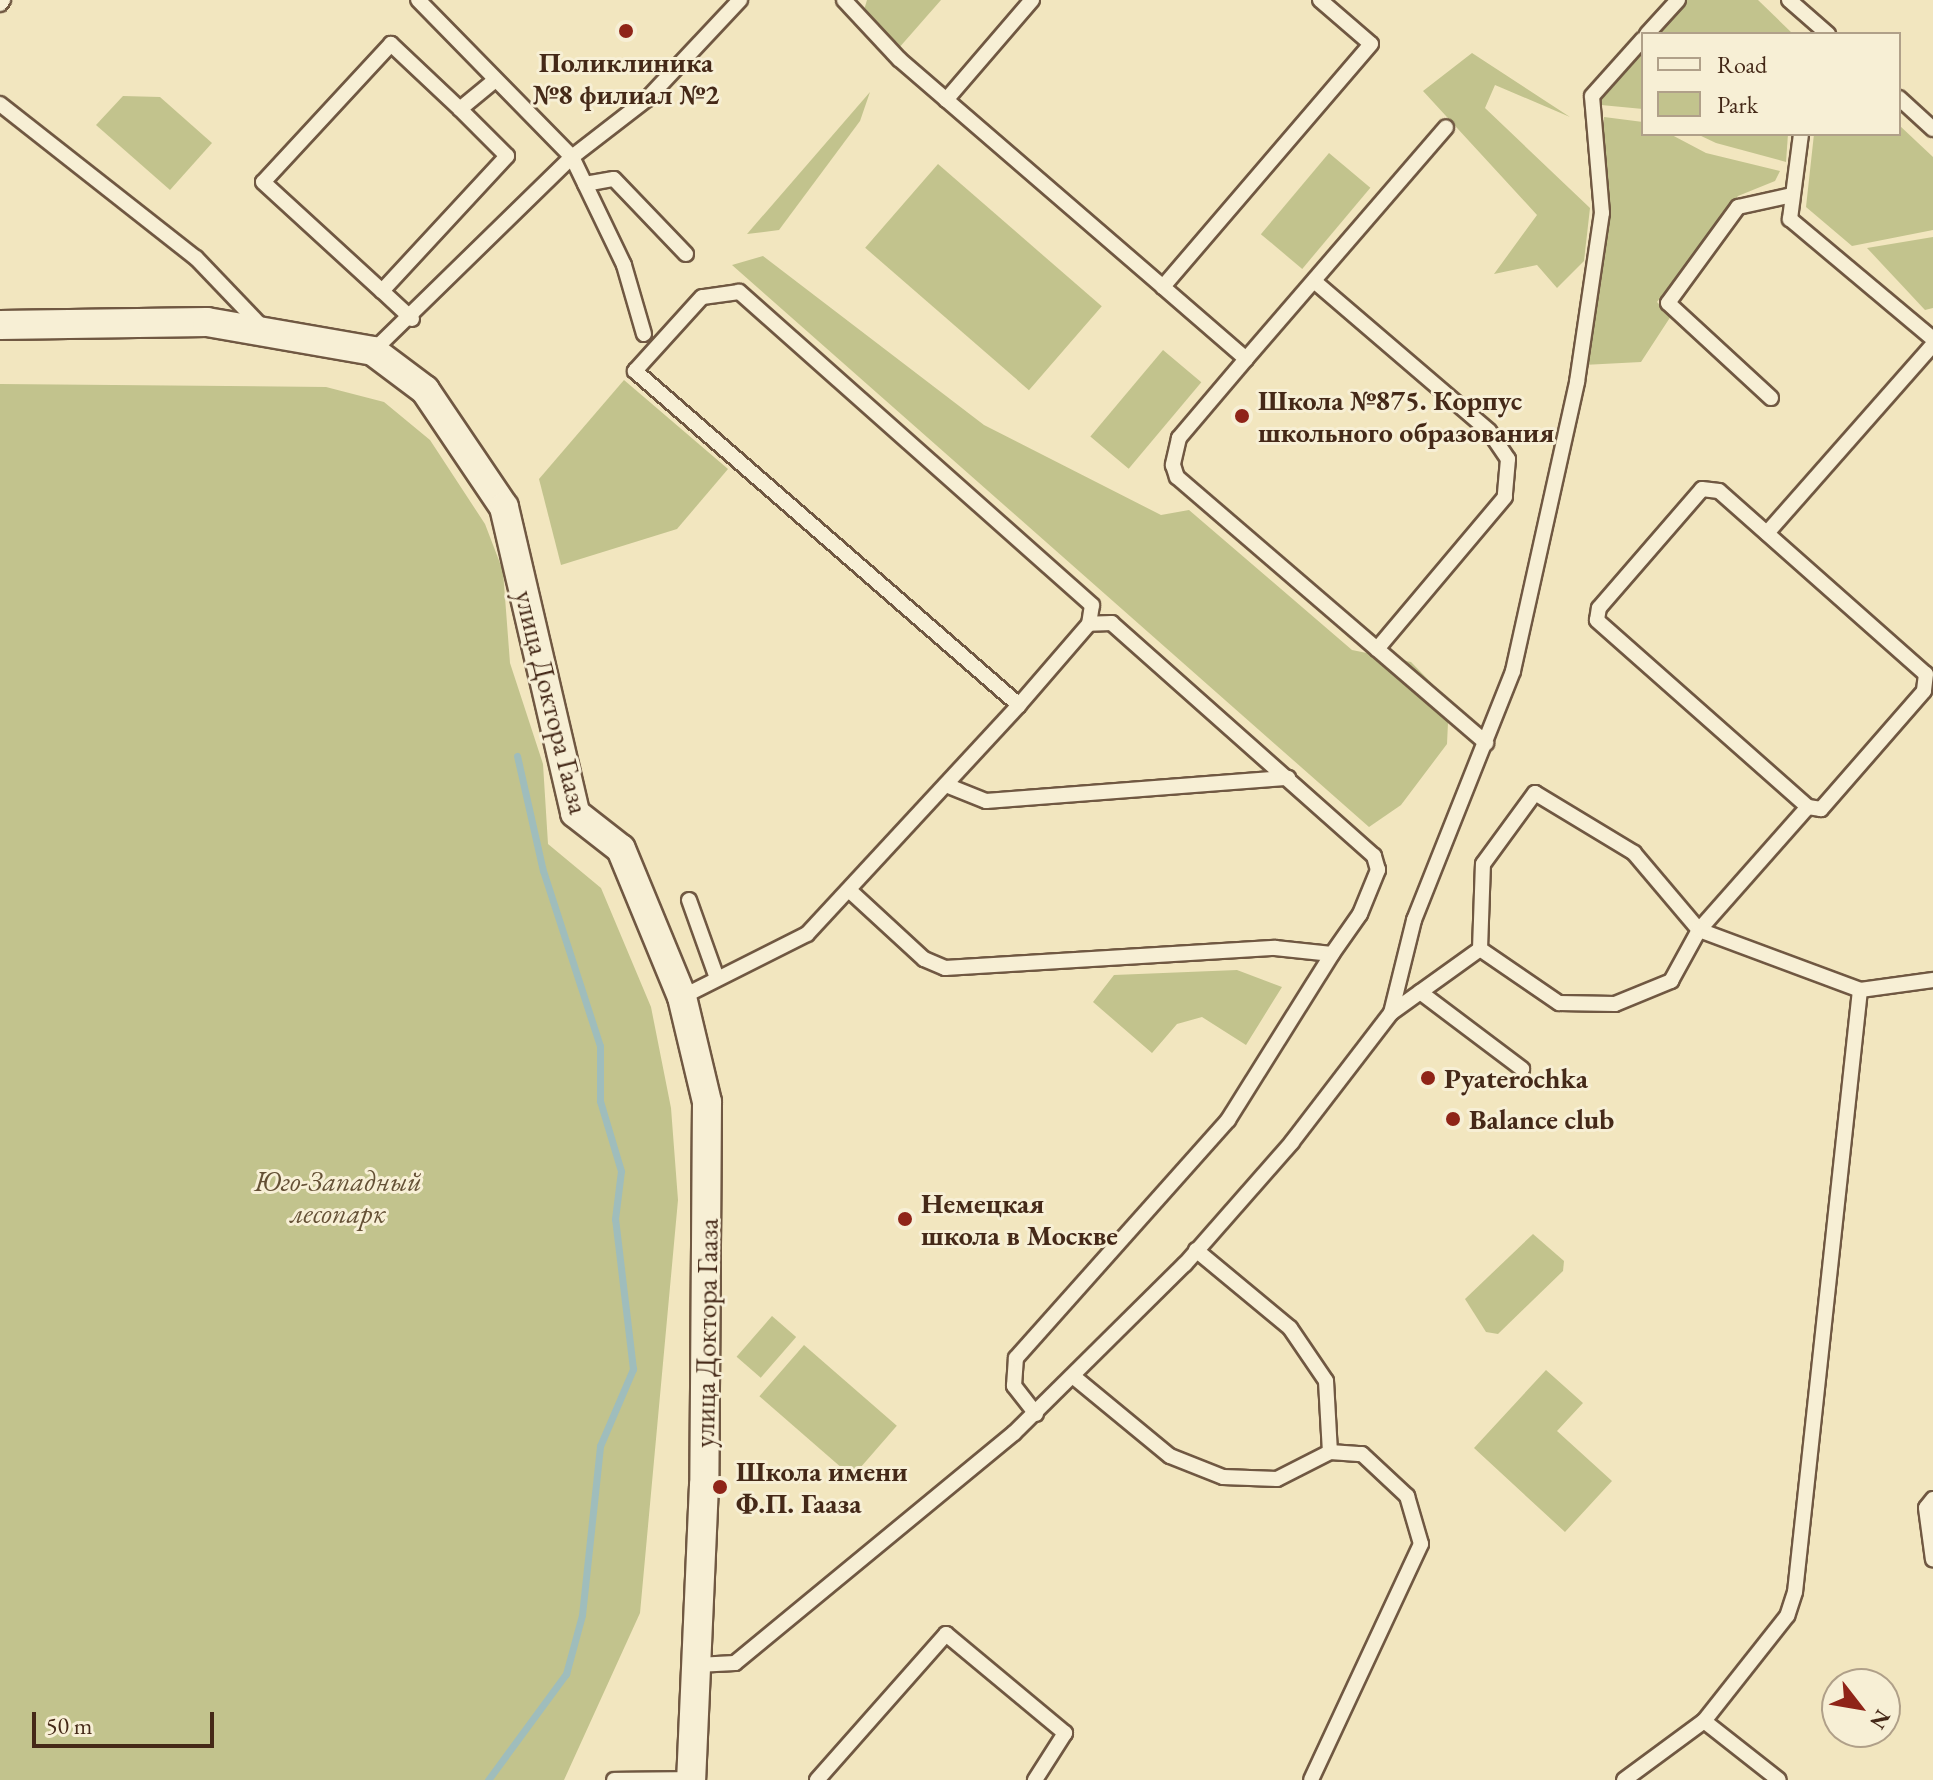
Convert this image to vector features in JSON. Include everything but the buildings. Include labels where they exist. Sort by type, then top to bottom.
[{"type":"street","name":"улица Доктора Гааза","points":[[0,325],[207,322],[373,351],[425,390],[504,507],[575,813],[621,849],[682,997],[707,1102],[697,1665],[691,1780]]},
{"type":"lane","points":[[418,0],[494,81],[572,157],[624,265],[644,334]]},
{"type":"lane","points":[[373,351],[412,319],[572,157],[647,99],[740,0]]},
{"type":"lane","points":[[844,0],[946,100],[1246,359]]},
{"type":"lane","points":[[946,100],[1032,0]]},
{"type":"lane","points":[[1163,287],[1371,44],[1320,0]]},
{"type":"lane","points":[[1649,32],[1678,0]]},
{"type":"lane","points":[[1789,0],[1821,31]]},
{"type":"lane","points":[[1391,1013],[1414,920],[1513,671],[1577,382],[1602,213],[1592,96],[1641,41]]},
{"type":"lane","points":[[382,291],[507,156],[391,44],[263,182],[412,319]]},
{"type":"lane","points":[[460,109],[494,81]]},
{"type":"lane","points":[[1901,100],[1933,129]]},
{"type":"lane","points":[[0,104],[196,258],[267,332]]},
{"type":"lane","points":[[1446,127],[1179,438],[1177,477],[1486,743]]},
{"type":"lane","points":[[1767,533],[1933,342],[1790,219],[1801,136]]},
{"type":"lane","points":[[585,184],[614,179],[686,254]]},
{"type":"lane","points":[[1771,398],[1668,303],[1738,207],[1792,195]]},
{"type":"lane","points":[[1314,281],[1489,431],[1508,459],[1505,497],[1377,649]]},
{"type":"lane","points":[[682,997],[807,934],[1019,705],[1089,624],[1092,605],[739,292],[702,297],[635,371],[1019,705]]},
{"type":"lane","points":[[1702,489],[1719,491],[1919,667],[1928,683],[1821,809],[1808,807],[1597,620],[1599,608],[1702,489]]},
{"type":"lane","points":[[1036,1414],[1014,1386],[1016,1358],[1228,1120],[1360,914],[1378,870],[1374,856],[1112,623],[1089,624]]},
{"type":"lane","points":[[946,785],[986,801],[1288,778]]},
{"type":"lane","points":[[1480,949],[1483,864],[1535,793],[1634,853],[1699,930],[1785,956],[1860,990],[1933,980]]},
{"type":"lane","points":[[1480,949],[1559,1003],[1615,1004],[1671,981],[1699,930],[1808,807]]},
{"type":"lane","points":[[849,890],[924,959],[945,968],[1275,948],[1332,954]]},
{"type":"lane","points":[[689,900],[717,978]]},
{"type":"lane","points":[[697,1665],[735,1663],[1036,1414],[1196,1250],[1292,1142],[1391,1013],[1480,949]]},
{"type":"lane","points":[[1624,1780],[1704,1721],[1787,1616],[1795,1592],[1860,990]]},
{"type":"lane","points":[[1420,992],[1522,1069]]},
{"type":"lane","points":[[1196,1250],[1290,1328],[1326,1381],[1330,1452]]},
{"type":"lane","points":[[1074,1377],[1170,1456],[1223,1477],[1277,1479],[1330,1452],[1362,1454],[1398,1485],[1416,1516],[1421,1544],[1311,1780]]},
{"type":"lane","points":[[1933,1499],[1926,1508],[1933,1560]]},
{"type":"lane","points":[[817,1780],[946,1634],[1065,1733],[1035,1780]]},
{"type":"lane","points":[[1704,1721],[1779,1780]]},
{"type":"lane","points":[[614,1780],[691,1780]]},
{"type":"green space","points":[[867,0],[941,0],[898,49],[864,10]]},
{"type":"green space","points":[[1685,0],[1758,0],[1791,32],[1656,32]]},
{"type":"green space","points":[[1641,49],[1641,109],[1601,105],[1601,93]]},
{"type":"green space","points":[[1472,53],[1570,117],[1495,85],[1485,108],[1590,208],[1584,261],[1557,288],[1537,265],[1494,274],[1537,215],[1423,91]]},
{"type":"green space","points":[[870,92],[860,121],[779,230],[747,234]]},
{"type":"green space","points":[[123,96],[160,97],[212,143],[170,190],[96,125]]},
{"type":"green space","points":[[1604,117],[1641,122],[1641,136],[1674,136],[1706,153],[1780,171],[1775,181],[1738,196],[1657,302],[1671,316],[1641,362],[1583,365],[1601,283]]},
{"type":"green space","points":[[1901,127],[1933,157],[1933,230],[1852,246],[1806,207],[1814,136],[1901,136]]},
{"type":"green space","points":[[1701,136],[1788,136],[1786,162]]},
{"type":"green space","points":[[1329,153],[1370,188],[1302,269],[1261,234]]},
{"type":"green space","points":[[938,164],[1102,306],[1029,390],[865,248]]},
{"type":"green space","points":[[1933,237],[1933,308],[1925,310],[1867,248]]},
{"type":"green space","points":[[763,256],[984,425],[1161,515],[1189,510],[1352,650],[1411,662],[1449,701],[1447,744],[1401,805],[1369,827],[732,265]]},
{"type":"green space","points":[[1163,350],[1201,382],[1129,469],[1090,437]]},
{"type":"green space","points":[[624,380],[728,469],[677,529],[561,565],[539,479]]},
{"type":"green space","name":"Юго-Западный лесопарк","points":[[0,384],[326,387],[384,402],[430,440],[485,524],[503,571],[510,663],[543,764],[548,844],[601,888],[651,1007],[671,1108],[678,1200],[640,1613],[564,1780],[0,1780]]},
{"type":"green space","points":[[1237,970],[1282,987],[1246,1045],[1202,1017],[1177,1024],[1152,1053],[1093,1002],[1114,975]]},
{"type":"green space","points":[[1533,1234],[1564,1261],[1563,1271],[1498,1334],[1486,1332],[1465,1299]]},
{"type":"green space","points":[[772,1316],[796,1337],[761,1378],[737,1357]]},
{"type":"green space","points":[[804,1345],[897,1426],[852,1477],[759,1396]]},
{"type":"green space","points":[[1546,1370],[1583,1403],[1557,1431],[1612,1481],[1565,1532],[1474,1448]]},
{"type":"waterway","points":[[488,1780],[566,1674],[582,1615],[600,1446],[633,1369],[615,1219],[621,1171],[600,1101],[600,1046],[543,871],[517,756]]},
{"type":"place","name":"Поликлиника №8 филиал №2","points":[[626,31]]},
{"type":"place","name":"Школа №875. Корпус школьного образования","points":[[1242,416]]},
{"type":"place","name":"Pyaterochka","points":[[1428,1078]]},
{"type":"place","name":"Balance club","points":[[1453,1119]]},
{"type":"place","name":"Немецкая школа в Москве","points":[[905,1219]]},
{"type":"place","name":"Школа имени Ф.П. Гааза","points":[[720,1487]]}]
